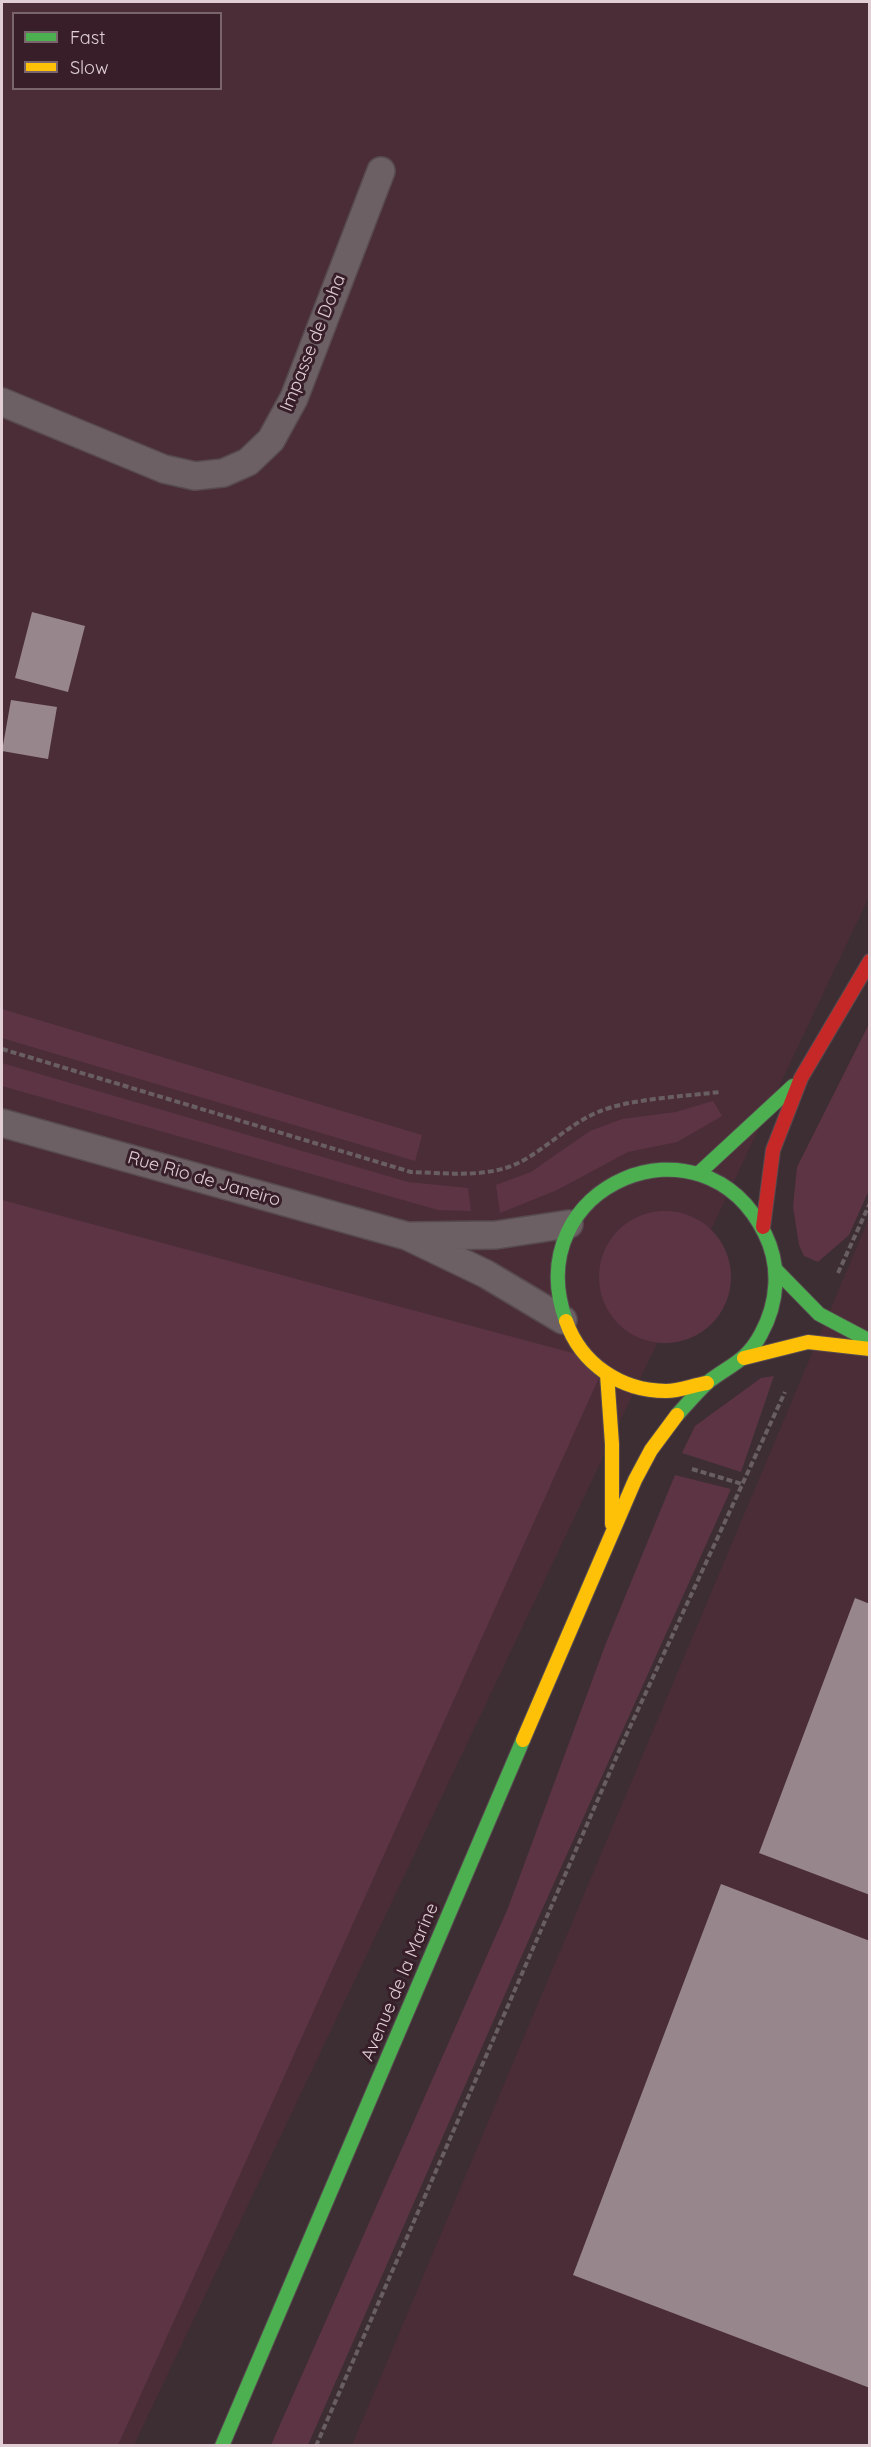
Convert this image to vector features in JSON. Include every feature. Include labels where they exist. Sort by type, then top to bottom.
[{"type":"main road","points":[[763,1227],[773,1150],[801,1078],[870,962]]},
{"type":"main road","points":[[699,1173],[801,1078]]},
{"type":"main road","points":[[670,1168],[699,1173],[726,1186],[747,1204],[763,1227],[776,1270],[774,1302],[764,1332],[744,1358],[727,1372],[707,1383],[666,1391],[634,1386],[607,1374],[575,1343],[563,1320],[555,1285],[558,1254],[569,1224],[595,1194],[626,1176],[670,1168]]},
{"type":"main road","points":[[776,1270],[819,1314],[870,1341]]},
{"type":"main road","points":[[744,1358],[808,1342],[870,1349]]},
{"type":"main road","name":"Avenue de la Marine","points":[[607,1374],[612,1444],[612,1532]]},
{"type":"main road","name":"Avenue de la Marine","points":[[222,2445],[612,1532],[651,1450],[707,1383]]},
{"type":"lane","name":"Impasse de Doha","points":[[2,402],[164,469],[195,476],[223,473],[248,462],[271,440],[294,398],[381,171]]},
{"type":"lane","name":"Rue Rio de Janeiro","points":[[2,1123],[407,1236],[486,1274],[563,1320]]},
{"type":"lane","name":"Rue Rio de Janeiro","points":[[407,1236],[496,1235],[569,1224]]},
{"type":"path","points":[[2,1048],[411,1172],[482,1173],[524,1160],[562,1131],[599,1111],[659,1098],[721,1092]]},
{"type":"path","points":[[819,1314],[870,1203]]},
{"type":"path","points":[[316,2445],[623,1742],[808,1342]]},
{"type":"path","points":[[689,1468],[742,1484]]},
{"type":"shaded area","points":[[2,2],[869,2],[869,897],[134,2445],[2,2446]]},
{"type":"shaded area","points":[[2,1009],[422,1135],[415,1161],[2,1038]]},
{"type":"shaded area","points":[[869,1024],[869,1190],[849,1235],[818,1262],[804,1256],[799,1245],[793,1207],[797,1167]]},
{"type":"shaded area","points":[[2,1063],[408,1182],[468,1188],[471,1211],[438,1210],[2,1086]]},
{"type":"shaded area","points":[[713,1101],[722,1116],[677,1142],[628,1152],[557,1190],[500,1213],[496,1185],[531,1172],[590,1131],[622,1119],[676,1112]]},
{"type":"shaded area","points":[[2,1200],[606,1362],[118,2445],[2,2445]]},
{"type":"shaded area","points":[[665,1211],[690,1216],[712,1230],[726,1252],[731,1277],[726,1302],[712,1324],[690,1338],[665,1343],[640,1338],[618,1324],[604,1302],[599,1277],[604,1252],[618,1230],[640,1216]]},
{"type":"shaded area","points":[[869,1218],[869,2445],[352,2445]]},
{"type":"shaded area","points":[[774,1376],[741,1472],[682,1453],[695,1426],[761,1378]]},
{"type":"shaded area","points":[[675,1475],[731,1489],[537,1921],[308,2445],[271,2445],[508,1908],[606,1643]]},
{"type":"building","points":[[32,612],[85,626],[68,692],[15,678]]},
{"type":"building","points":[[11,700],[57,707],[48,759],[2,751]]},
{"type":"building","points":[[855,1598],[870,1604],[870,1895],[759,1853]]},
{"type":"building","points":[[721,1884],[870,1941],[870,2388],[573,2275]]},
{"type":"traffic: fast","points":[[699,1173],[793,1086]]},
{"type":"traffic: fast","points":[[566,1321],[558,1273],[568,1232],[591,1200],[624,1179],[662,1170],[701,1175],[737,1196],[765,1234],[774,1259],[775,1284],[771,1310],[761,1334],[750,1350],[738,1362],[708,1382],[677,1415]]},
{"type":"traffic: fast","points":[[776,1270],[819,1314],[870,1341]]},
{"type":"traffic: fast","points":[[222,2446],[523,1740]]},
{"type":"traffic: slow","points":[[566,1321],[573,1336],[592,1362],[619,1380],[649,1390],[666,1391],[707,1383]]},
{"type":"traffic: slow","points":[[744,1358],[808,1342],[870,1349]]},
{"type":"traffic: slow","points":[[607,1374],[612,1444],[612,1524]]},
{"type":"traffic: slow","points":[[523,1740],[635,1480],[651,1450],[677,1415]]},
{"type":"traffic: jam","points":[[763,1227],[773,1150],[801,1078],[870,961]]}]
